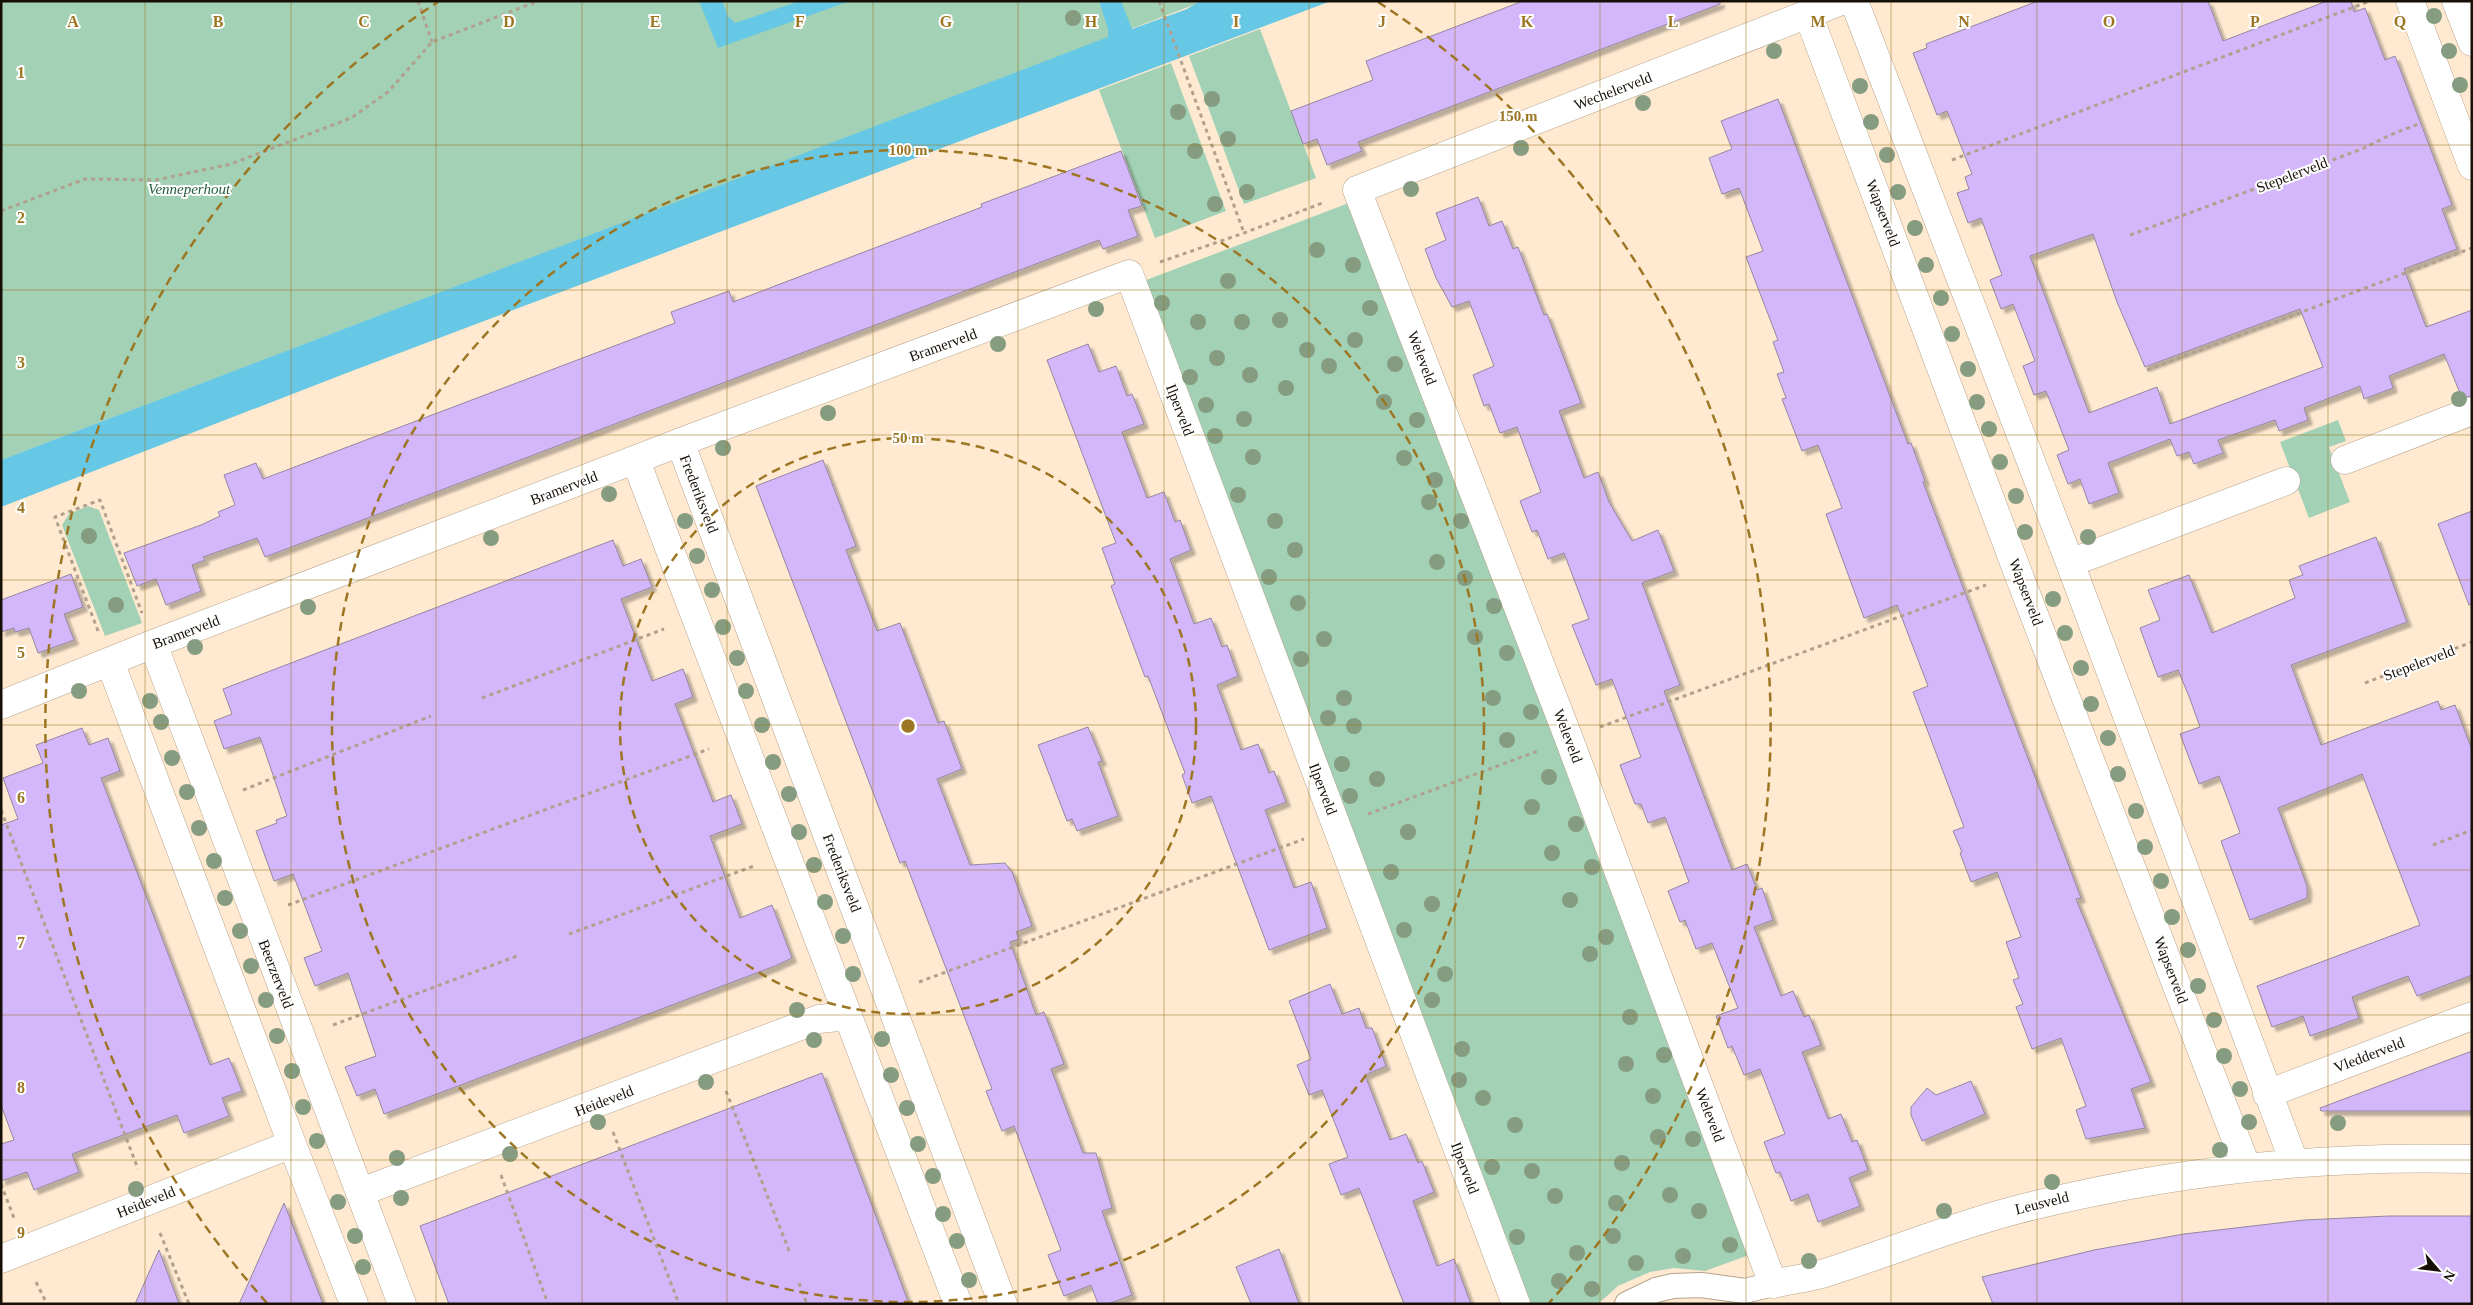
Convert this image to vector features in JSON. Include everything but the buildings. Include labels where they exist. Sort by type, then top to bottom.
[{"type":"street","name":"Wechelerveld","points":[[1357,190],[1841,1]]},
{"type":"street","points":[[1854,1],[2070,563],[2294,1162]]},
{"type":"street","points":[[2410,1],[2472,166]]},
{"type":"street","points":[[2456,1],[2472,42]]},
{"type":"street","name":"Wapserveld","points":[[1808,14],[2018,573],[2248,1168]]},
{"type":"street","name":"Weleveld","points":[[1357,190],[1569,739],[1773,1284]]},
{"type":"street","name":"Bramerveld","points":[[1,705],[153,644],[680,442],[1129,274]]},
{"type":"street","name":"Ilperveld","points":[[1129,274],[1516,1304]]},
{"type":"street","points":[[2345,460],[2472,411]]},
{"type":"street","name":"Frederiksveld","points":[[680,442],[1003,1304]]},
{"type":"street","points":[[636,460],[958,1304]]},
{"type":"street","points":[[2070,563],[2286,481]]},
{"type":"street","name":"Beerzerveld","points":[[153,644],[211,803],[300,1038],[361,1192],[402,1304]]},
{"type":"street","points":[[110,662],[354,1304]]},
{"type":"street","name":"Heideveld","points":[[361,1192],[820,1019],[848,1016]]},
{"type":"street","name":"Vledderveld","points":[[2267,1094],[2472,1016]]},
{"type":"street","name":"Heideveld","points":[[1,1259],[292,1144]]},
{"type":"street","name":"Leusveld","points":[[1627,1304],[1656,1290],[1673,1286],[1701,1285],[1744,1292],[1823,1273],[1957,1227],[2088,1192],[2164,1179],[2294,1162],[2472,1159]]},
{"type":"path","points":[[418,1],[432,42]]},
{"type":"path","points":[[1,210],[85,179],[156,180],[231,164],[351,118],[388,92],[432,42],[538,1]]},
{"type":"path","points":[[1159,1],[1244,233]]},
{"type":"path","points":[[1919,173],[2370,1]]},
{"type":"path","name":"Stepelerveld","points":[[2130,236],[2362,149],[2390,135],[2452,111]]},
{"type":"path","points":[[1129,274],[1357,190]]},
{"type":"path","points":[[2146,370],[2472,248]]},
{"type":"path","points":[[99,634],[55,517],[100,500],[144,618]]},
{"type":"path","points":[[890,999],[908,986],[2018,573]]},
{"type":"path","points":[[482,698],[695,618]]},
{"type":"path","name":"Stepelerveld","points":[[2366,683],[2472,642]]},
{"type":"path","points":[[211,803],[431,716]]},
{"type":"path","points":[[255,918],[718,746],[741,733]]},
{"type":"path","points":[[1,810],[147,1201],[189,1304]]},
{"type":"path","points":[[2433,845],[2472,830]]},
{"type":"path","points":[[569,934],[786,854]]},
{"type":"path","points":[[300,1038],[517,956]]},
{"type":"path","points":[[713,1059],[790,1253]]},
{"type":"path","points":[[601,1102],[679,1304]]},
{"type":"path","points":[[489,1144],[548,1304]]},
{"type":"path","points":[[799,1283],[807,1304]]},
{"type":"green space","name":"Venneperhout","points":[[1,1],[1204,1],[1,460]]},
{"type":"green space","points":[[1260,29],[1316,178],[1244,204],[1189,56]]},
{"type":"green space","points":[[1171,63],[1226,211],[1155,238],[1099,90]]},
{"type":"green space","points":[[1354,201],[1752,1254],[1705,1271],[1674,1268],[1650,1272],[1618,1286],[1598,1304],[1528,1304],[1141,282]]},
{"type":"green space","points":[[2338,420],[2346,441],[2329,447],[2350,502],[2309,518],[2280,442]]},
{"type":"green space","points":[[88,506],[99,510],[142,623],[105,636],[62,525],[69,514]]},
{"type":"water","points":[[699,1],[722,1],[728,16],[735,23],[800,1],[850,1],[718,48]]},
{"type":"water","points":[[1099,1],[1121,1],[1132,29],[1187,9],[1200,1],[1331,1],[344,374],[1,507],[1,460],[1108,37],[1108,29]]}]
